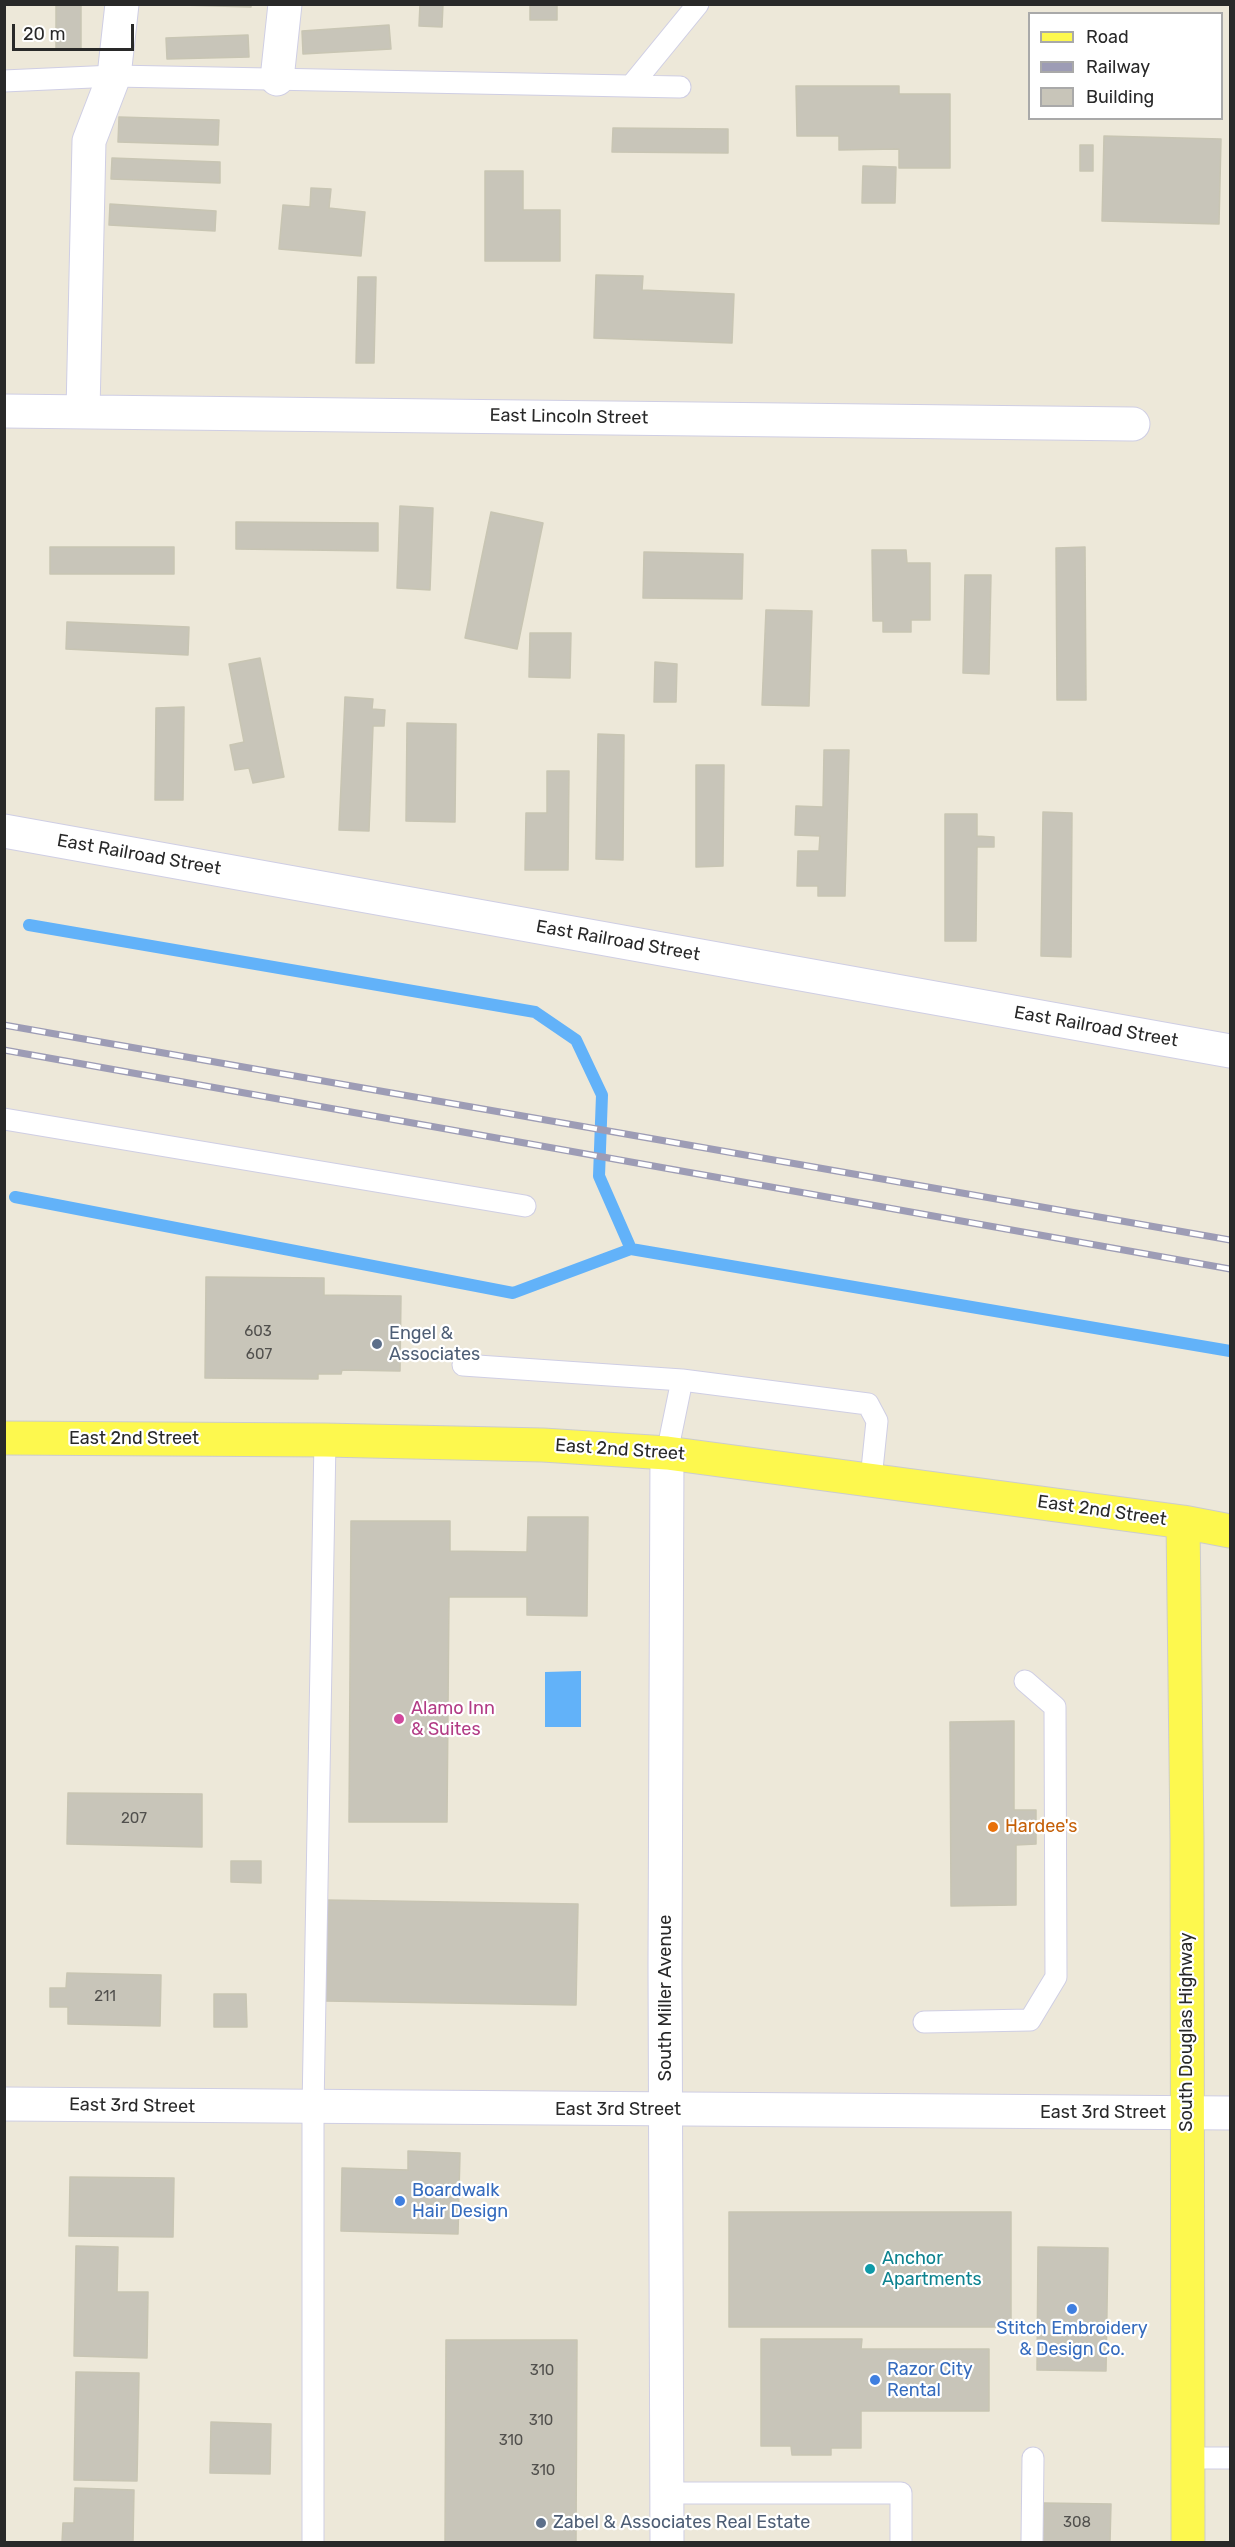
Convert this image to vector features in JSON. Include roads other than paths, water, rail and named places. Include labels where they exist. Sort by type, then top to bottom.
[{"type":"main road","name":"East 2nd Street","points":[[4,1438],[543,1444],[667,1453],[1183,1522],[1230,1531]]},
{"type":"main road","name":"South Douglas Highway","points":[[1183,1522],[1188,2113],[1188,2542]]},
{"type":"street","points":[[83,411],[89,141],[114,76],[122,4]]},
{"type":"street","points":[[278,79],[285,4]]},
{"type":"street","name":"East Lincoln Street","points":[[4,411],[1132,424]]},
{"type":"street","name":"East Railroad Street","points":[[4,831],[1230,1051]]},
{"type":"street","name":"South Miller Avenue","points":[[667,1453],[667,2542]]},
{"type":"street","name":"East 3rd Street","points":[[4,2104],[1230,2113]]},
{"type":"lane","points":[[631,86],[698,4]]},
{"type":"lane","points":[[4,81],[114,76],[680,87]]},
{"type":"lane","points":[[4,1119],[525,1206]]},
{"type":"lane","points":[[463,1365],[682,1380],[868,1404],[877,1421],[871,1479]]},
{"type":"lane","points":[[667,1453],[682,1380]]},
{"type":"lane","points":[[313,2542],[313,2108],[325,1440]]},
{"type":"lane","points":[[924,2022],[1030,2020],[1056,1977],[1054,1707],[1025,1681]]},
{"type":"lane","points":[[1032,2542],[1033,2458]]},
{"type":"lane","points":[[1187,2458],[1230,2458]]},
{"type":"lane","points":[[666,2493],[902,2493],[901,2542]]},
{"type":"water","points":[[581,1671],[581,1727],[545,1727],[545,1672]]},
{"type":"waterway","points":[[29,925],[535,1012],[576,1040],[602,1095],[599,1176],[631,1249],[1230,1351]]},
{"type":"waterway","points":[[15,1197],[513,1293],[631,1249]]},
{"type":"railway","points":[[4,1025],[1230,1240]]},
{"type":"railway","points":[[4,1050],[1230,1269]]},
{"type":"place","name":"Engel & Associates","points":[[377,1344]]},
{"type":"place","name":"Alamo Inn & Suites","points":[[399,1719]]},
{"type":"place","name":"Hardee's","points":[[993,1827]]},
{"type":"place","name":"Boardwalk Hair Design","points":[[400,2201]]},
{"type":"place","name":"Anchor Apartments","points":[[870,2269]]},
{"type":"place","name":"Stitch Embroidery & Design Co.","points":[[1072,2309]]},
{"type":"place","name":"Razor City Rental","points":[[875,2380]]},
{"type":"place","name":"Zabel & Associates Real Estate","points":[[541,2523]]}]
